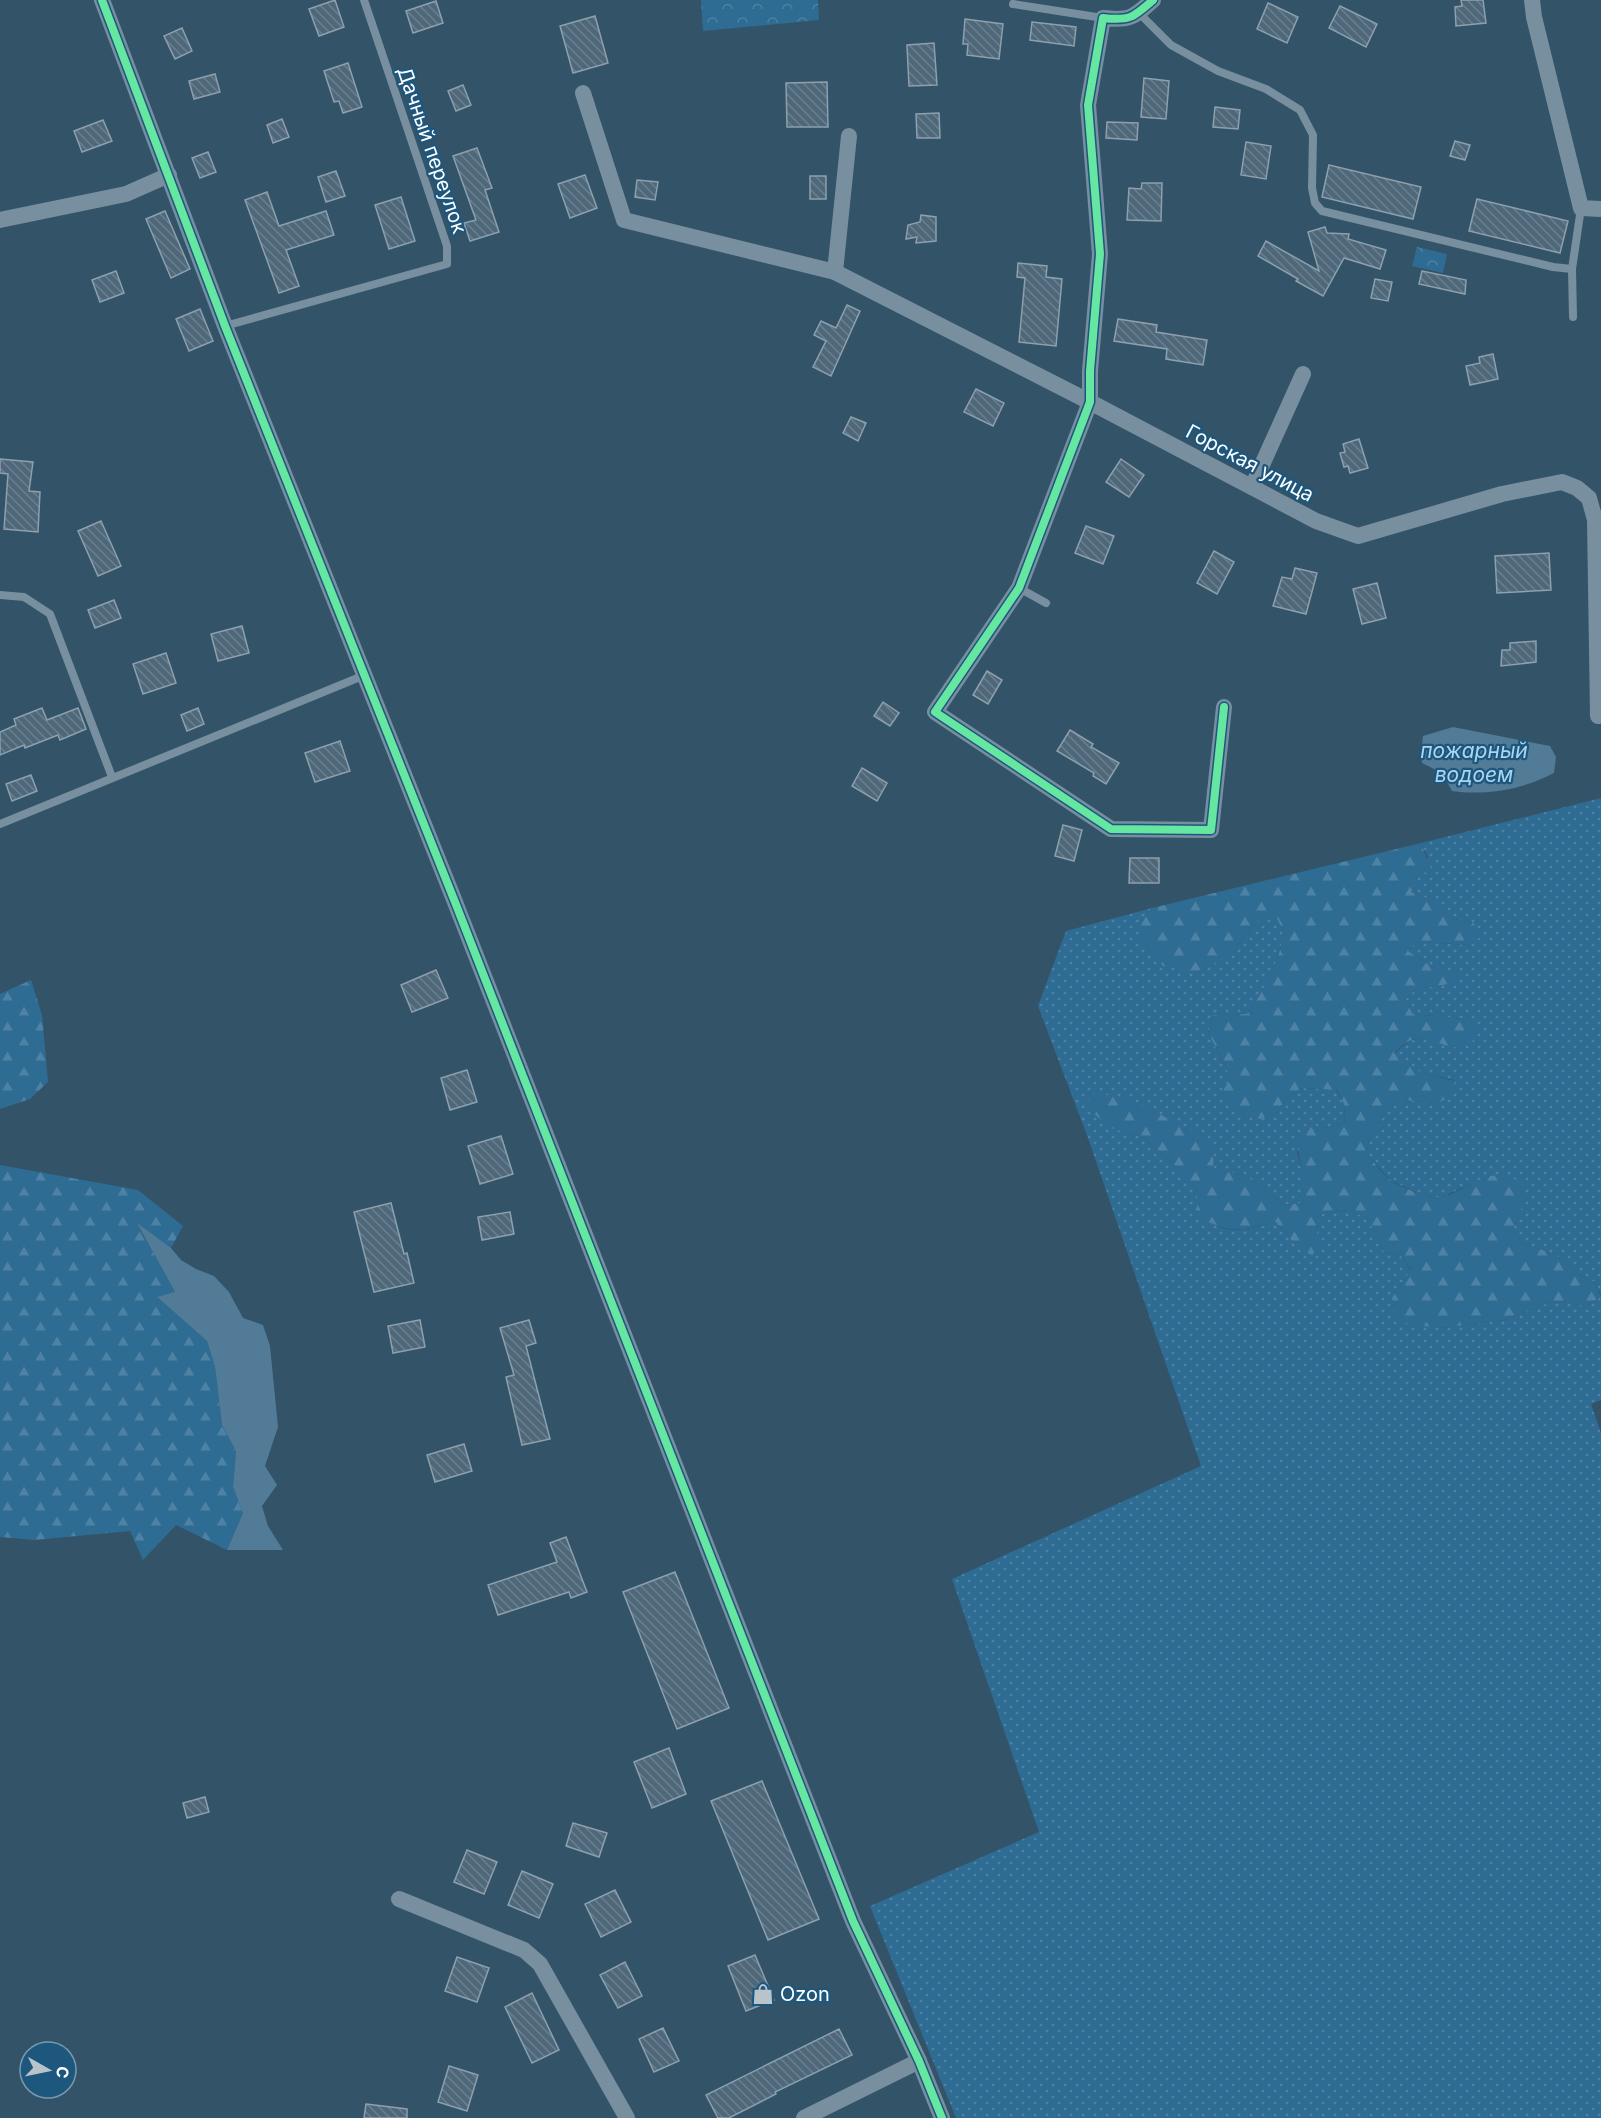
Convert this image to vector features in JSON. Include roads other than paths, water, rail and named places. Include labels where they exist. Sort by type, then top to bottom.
[{"type":"street","points":[[102,0],[225,326],[365,675],[849,1910],[919,2061],[942,2118]]},
{"type":"street","points":[[1153,0],[1139,13],[1123,20],[1102,18],[1088,105],[1100,254],[1089,402],[1019,588],[935,712],[1111,829],[1211,830],[1224,707]]},
{"type":"street","points":[[1532,0],[1534,17],[1581,208],[1601,208]]},
{"type":"street","name":"Горская улица","points":[[583,93],[624,220],[835,272],[1316,521],[1358,536],[1502,494],[1562,482],[1577,488],[1589,498],[1594,520],[1598,716]]},
{"type":"street","points":[[835,272],[849,136]]},
{"type":"street","points":[[0,220],[126,194],[169,175]]},
{"type":"street","points":[[1252,487],[1303,374]]},
{"type":"street","points":[[399,1899],[524,1950],[540,1964],[627,2118]]},
{"type":"street","points":[[804,2118],[919,2061]]},
{"type":"lane","name":"Дачный переулок","points":[[225,326],[447,264],[447,246],[364,0]]},
{"type":"lane","points":[[1013,4],[1102,18]]},
{"type":"lane","points":[[1139,13],[1171,45],[1218,71],[1266,89],[1300,110],[1313,135],[1312,188],[1315,203],[1322,211],[1553,267],[1572,269]]},
{"type":"lane","points":[[1573,317],[1572,269],[1581,208]]},
{"type":"lane","points":[[1019,588],[1046,603]]},
{"type":"lane","points":[[0,595],[24,597],[50,614],[112,777]]},
{"type":"lane","points":[[0,824],[365,675]]},
{"type":"water","name":"пожарный водоем","points":[[1453,727],[1550,746],[1556,757],[1554,773],[1542,779],[1504,790],[1478,793],[1452,791],[1442,773],[1422,763],[1421,752],[1423,736]]},
{"type":"water","points":[[137,1223],[171,1248],[181,1260],[214,1276],[229,1292],[243,1318],[263,1325],[270,1346],[278,1427],[265,1466],[277,1485],[262,1506],[268,1526],[283,1550],[227,1550],[243,1513],[233,1487],[236,1451],[222,1425],[215,1367],[207,1341],[157,1297],[175,1292]]},
{"type":"place","name":"Ozon","points":[[763,1994]]}]
